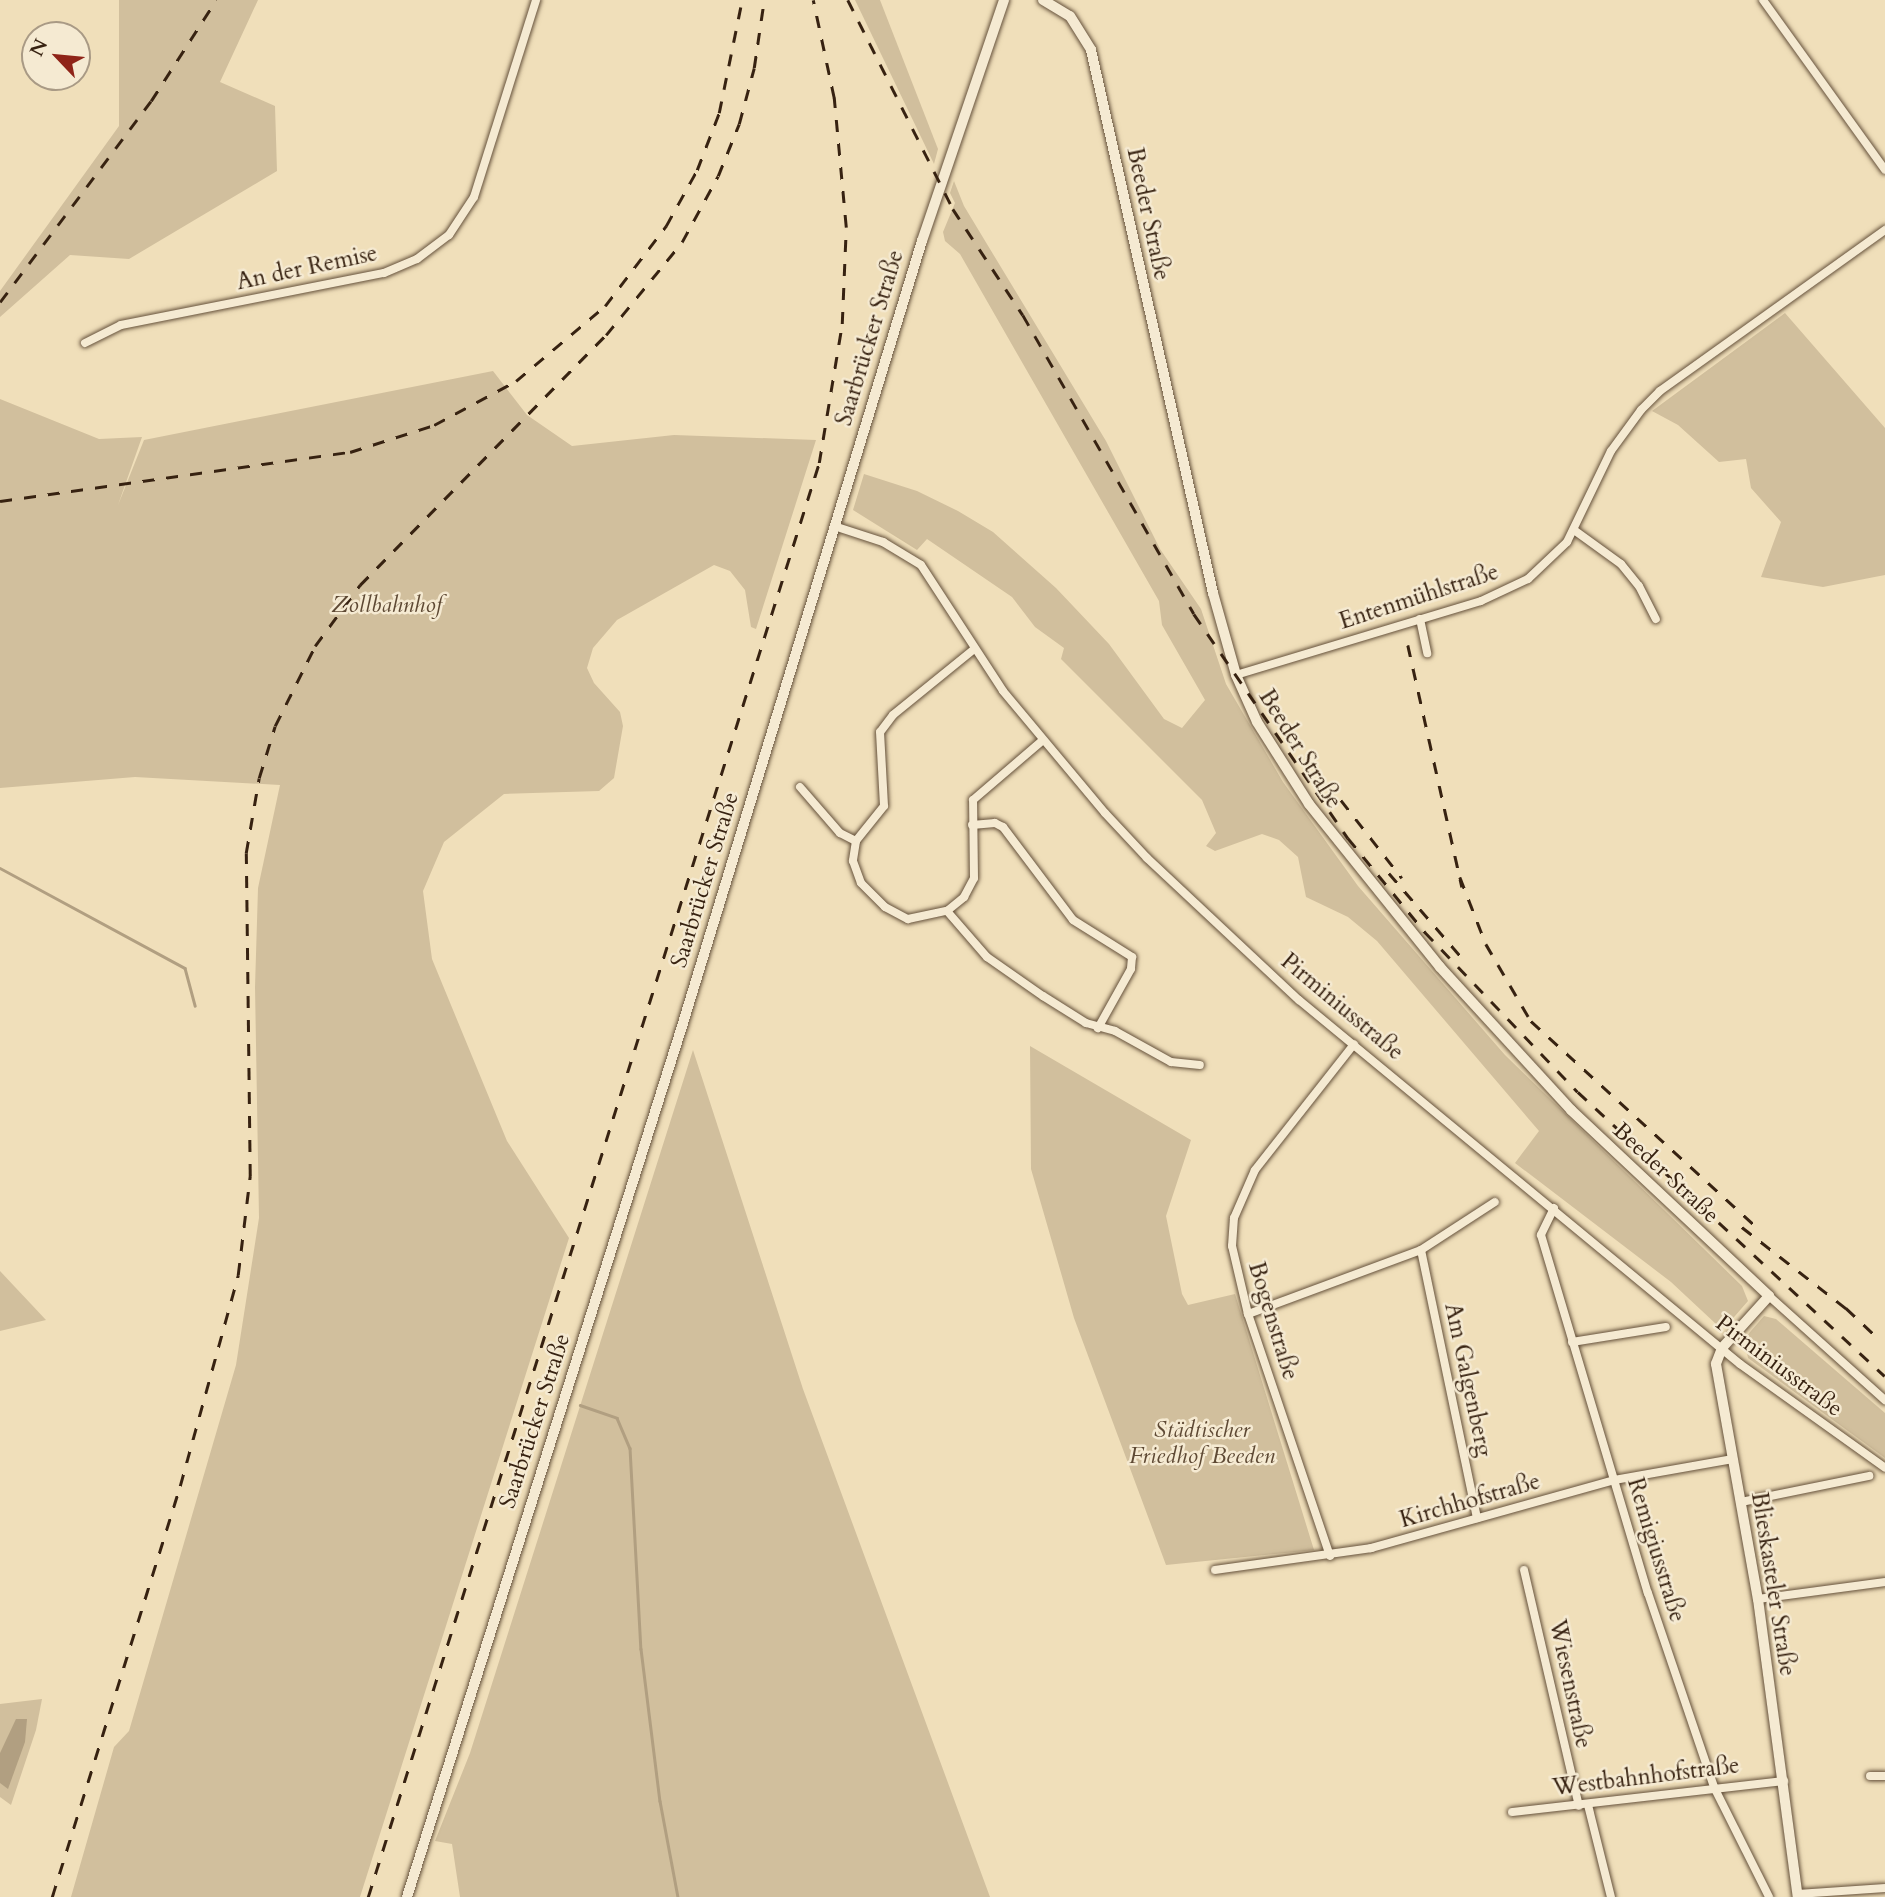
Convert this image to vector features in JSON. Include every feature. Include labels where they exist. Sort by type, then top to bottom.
[{"type":"main road","name":"Saarbrücker Straße","points":[[407,1897],[943,176],[1004,0]]},
{"type":"street","name":"An der Remise","points":[[85,343],[121,325],[384,274],[417,259],[449,235],[474,197],[536,0]]},
{"type":"street","name":"Beeder Straße","points":[[1043,0],[1070,16],[1085,37],[1101,85],[1208,572],[1236,675],[1257,722],[1309,804],[1440,967],[1571,1110],[1769,1296]]},
{"type":"street","points":[[1763,0],[1885,170]]},
{"type":"street","name":"Entenmühlstraße","points":[[1236,675],[1481,601],[1528,579],[1560,551],[1574,530],[1622,431],[1650,400],[1885,230]]},
{"type":"street","name":"Pirminiusstraße","points":[[834,526],[911,556],[930,577],[973,650],[1043,740],[1147,858],[1354,1044],[1722,1348],[1885,1468]]},
{"type":"street","points":[[1574,530],[1621,564],[1657,619]]},
{"type":"street","points":[[1420,620],[1427,653]]},
{"type":"street","points":[[973,650],[884,725],[878,748],[884,806],[856,841],[855,873],[885,907],[908,919],[947,911],[964,897],[974,878],[973,800],[979,791],[1043,740]]},
{"type":"street","points":[[800,787],[840,833],[856,841]]},
{"type":"street","points":[[972,825],[1003,827],[1073,919],[1132,957],[1131,969],[1098,1028]]},
{"type":"street","points":[[947,911],[987,957],[1098,1028],[1115,1031],[1171,1062],[1200,1065]]},
{"type":"street","name":"Bogenstraße","points":[[1330,1556],[1248,1314],[1232,1246],[1234,1218],[1255,1170],[1354,1044]]},
{"type":"street","points":[[1248,1314],[1421,1250],[1494,1202]]},
{"type":"street","name":"Remigiusstraße","points":[[1554,1208],[1541,1235],[1614,1480],[1714,1787],[1769,1897]]},
{"type":"street","name":"Am Galgenberg","points":[[1421,1250],[1477,1518]]},
{"type":"street","points":[[1722,1348],[1769,1296],[1885,1400]]},
{"type":"street","points":[[1572,1342],[1666,1327]]},
{"type":"street","name":"Blieskasteler Straße","points":[[1722,1348],[1716,1364],[1758,1599],[1798,1896]]},
{"type":"street","name":"Kirchhofstraße","points":[[1215,1570],[1330,1556],[1614,1480],[1733,1459]]},
{"type":"street","points":[[1741,1502],[1869,1476]]},
{"type":"street","name":"Wiesenstraße","points":[[1524,1570],[1583,1806],[1611,1897]]},
{"type":"street","points":[[1758,1599],[1885,1582]]},
{"type":"street","points":[[1870,1776],[1885,1776]]},
{"type":"street","name":"Westbahnhofstraße","points":[[1513,1812],[1784,1781]]},
{"type":"street","points":[[1798,1896],[1885,1888]]},
{"type":"green space","points":[[119,0],[258,0],[220,82],[275,106],[277,171],[129,259],[70,255],[0,317],[0,291],[119,126]]},
{"type":"green space","points":[[855,0],[880,0],[938,149],[934,164]]},
{"type":"green space","points":[[954,181],[964,206],[1106,441],[1160,549],[1201,609],[1226,684],[1283,782],[1358,886],[1505,1055],[1742,1286],[1748,1301],[1728,1324],[1716,1324],[1671,1282],[1515,1163],[1539,1131],[1377,941],[1348,917],[1306,897],[1298,857],[1279,840],[1262,834],[1215,851],[1206,846],[1216,833],[1202,800],[1061,659],[1064,648],[1035,627],[1012,597],[927,539],[917,550],[853,510],[864,474],[917,491],[958,511],[993,532],[1056,588],[1109,644],[1164,719],[1182,728],[1205,700],[1162,625],[1159,601],[960,254],[945,241],[943,232],[955,203],[950,193]]},
{"type":"green space","points":[[1785,313],[1885,428],[1885,575],[1823,587],[1761,577],[1781,522],[1751,488],[1746,459],[1719,462],[1678,425],[1652,411]]},
{"type":"green space","name":"Zollbahnhof","points":[[493,371],[527,415],[572,446],[674,435],[816,440],[756,629],[751,627],[745,590],[730,571],[714,565],[617,620],[593,648],[587,668],[594,683],[620,712],[623,726],[614,778],[599,791],[504,794],[444,842],[423,891],[432,959],[507,1141],[569,1238],[360,1897],[71,1897],[114,1747],[129,1731],[236,1365],[259,1218],[255,987],[258,888],[280,785],[135,777],[0,788],[0,399],[99,439],[142,437],[118,505],[144,440]]},
{"type":"green space","name":"Städtischer Friedhof Beeden","points":[[1030,1046],[1191,1140],[1166,1216],[1182,1294],[1188,1305],[1235,1294],[1314,1550],[1166,1565],[1074,1318],[1031,1169]]},
{"type":"green space","points":[[693,1050],[803,1389],[990,1897],[460,1897],[452,1844],[435,1841],[470,1753]]},
{"type":"green space","points":[[0,1271],[46,1320],[0,1331]]},
{"type":"green space","points":[[1764,1316],[1776,1319],[1885,1413],[1885,1458],[1748,1358],[1744,1339]]},
{"type":"green space","points":[[42,1699],[36,1730],[11,1805],[0,1797],[0,1704]]},
{"type":"shaded area","points":[[16,1719],[27,1719],[25,1742],[8,1789],[0,1783],[0,1753]]},
{"type":"waterway","points":[[0,868],[185,968],[195,1006]]},
{"type":"waterway","points":[[580,1405],[617,1418],[630,1448],[641,1649],[660,1801],[678,1897]]},
{"type":"railway","points":[[0,302],[151,101],[216,0]]},
{"type":"railway","points":[[0,501],[350,452],[434,425],[516,381],[605,306],[666,226],[697,170],[719,113],[742,0]]},
{"type":"railway","points":[[52,1897],[180,1486],[238,1275],[250,1176],[246,853],[259,778],[275,726],[315,646],[360,585],[606,335],[682,242],[718,176],[739,124],[754,68],[764,0]]},
{"type":"railway","points":[[368,1897],[819,463],[842,324],[846,227],[834,98],[813,0]]},
{"type":"railway","points":[[848,0],[953,209],[1023,315],[1194,614],[1348,838],[1425,932],[1578,1092],[1885,1376]]},
{"type":"railway","points":[[1408,645],[1462,887]]},
{"type":"railway","points":[[1341,800],[1402,878]]},
{"type":"railway","points":[[1389,873],[1462,958]]},
{"type":"railway","points":[[1460,877],[1486,944],[1531,1021],[1761,1231]]},
{"type":"railway","points":[[1742,1227],[1852,1313]]},
{"type":"railway","points":[[1846,1308],[1878,1338]]}]
